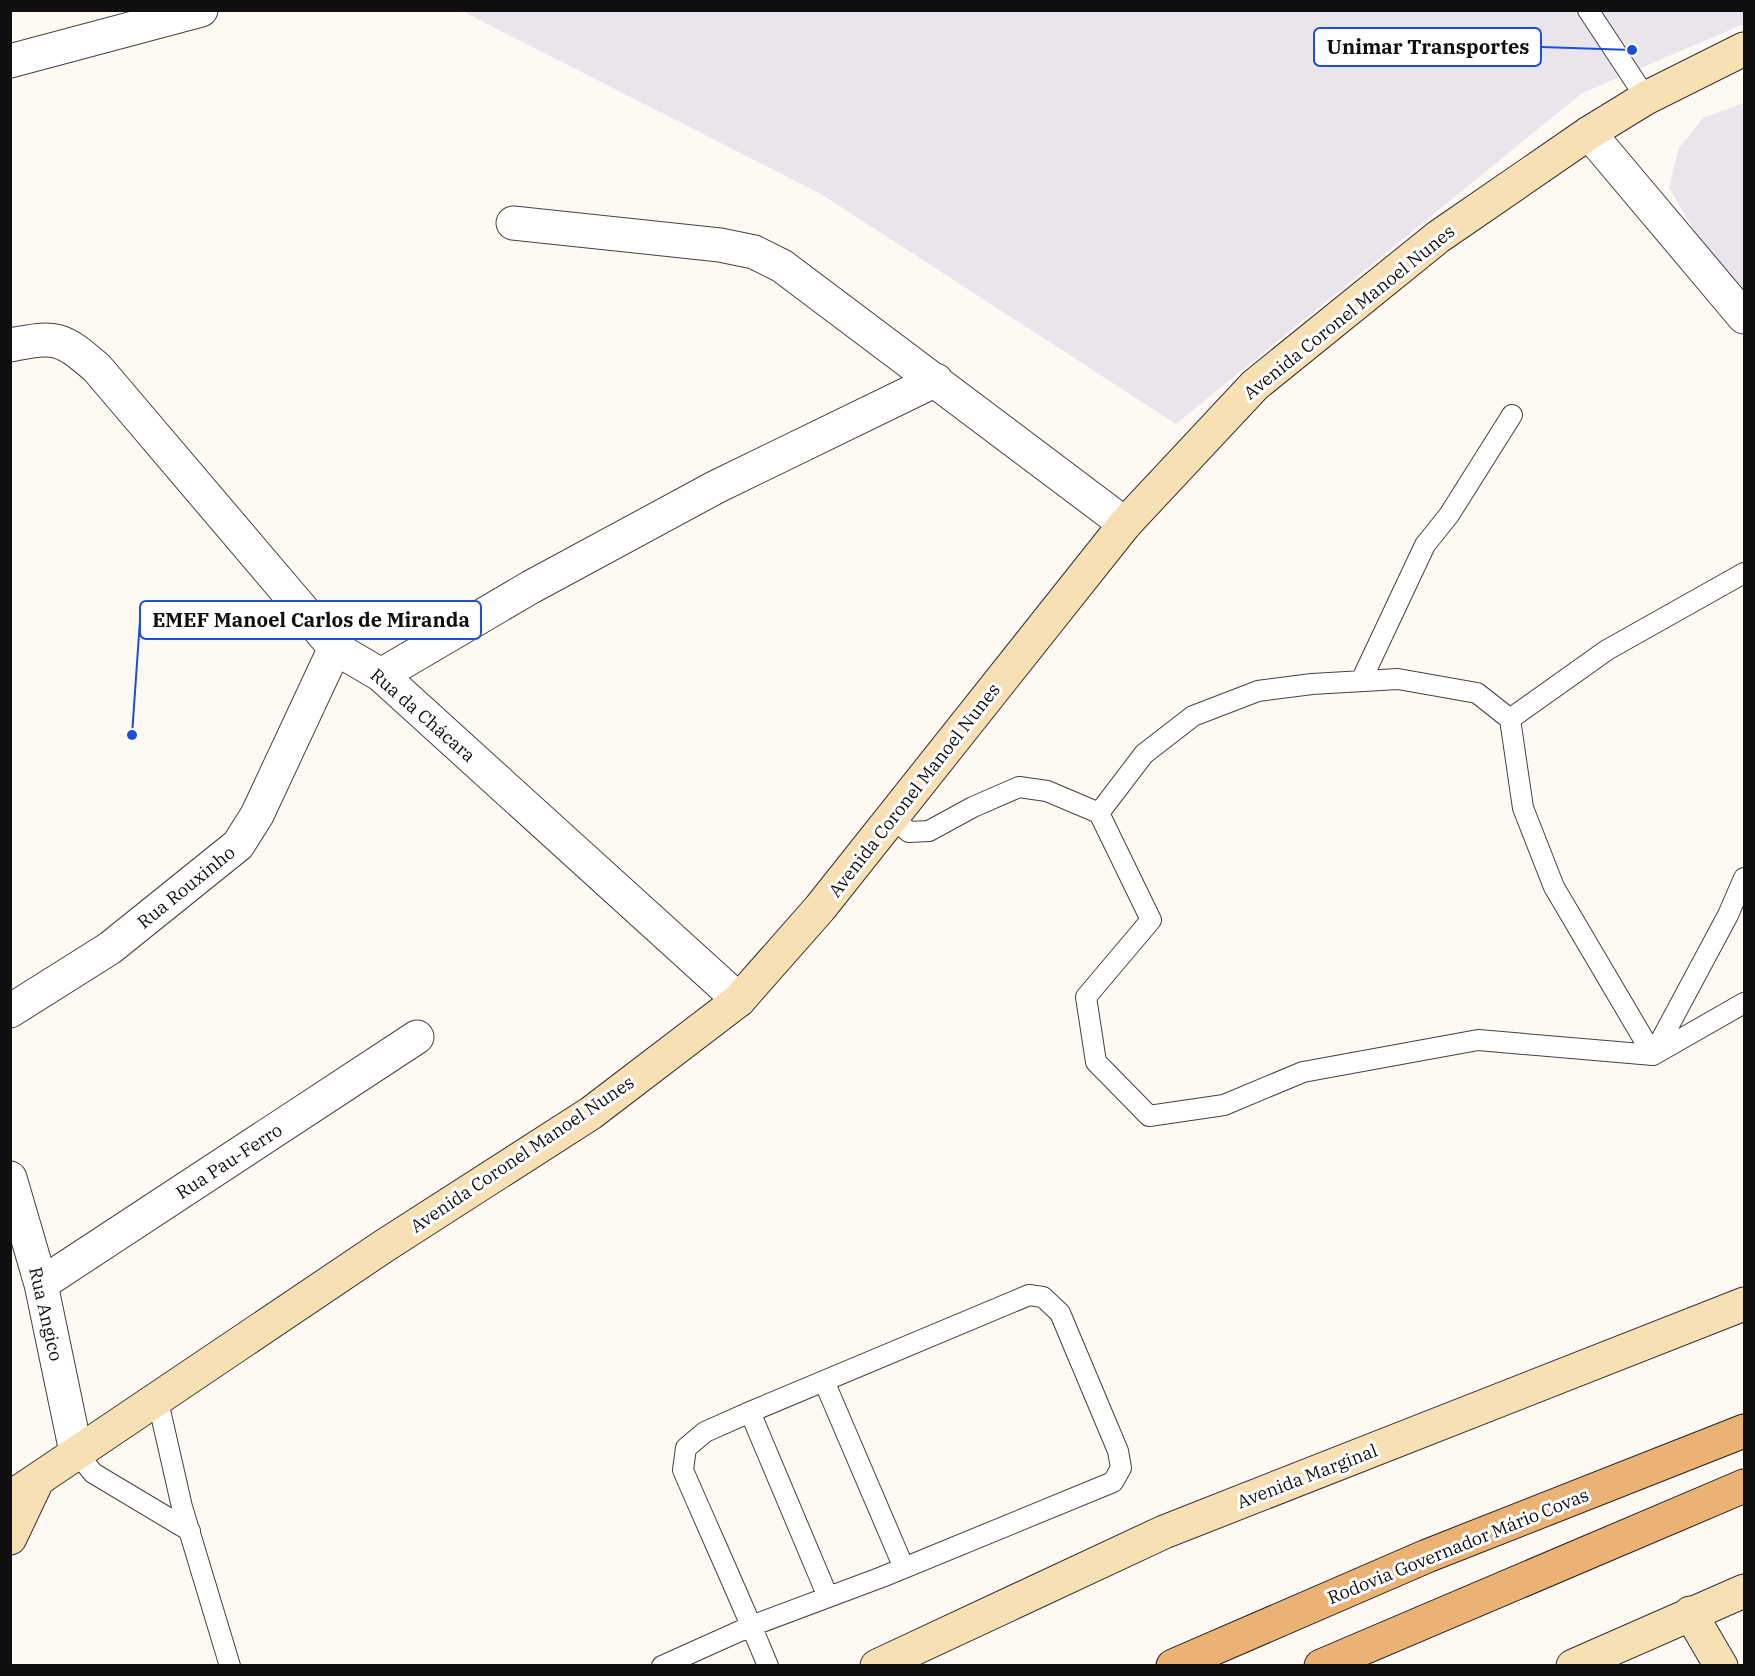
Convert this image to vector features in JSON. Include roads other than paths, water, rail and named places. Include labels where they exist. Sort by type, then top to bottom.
[{"type":"main road","name":"Rodovia Governador Mário Covas","points":[[1173,1665],[1427,1556],[1744,1431]]},
{"type":"main road","points":[[1321,1665],[1744,1486]]},
{"type":"street","points":[[10,62],[201,10]]},
{"type":"street","name":"Avenida Coronel Manoel Nunes","points":[[10,1538],[24,1490],[157,1397],[384,1246],[591,1113],[739,1000],[820,908],[1125,524],[1255,385],[1438,237],[1589,133],[1646,98],[1744,49]]},
{"type":"street","points":[[1589,133],[1744,317]]},
{"type":"street","points":[[513,222],[720,245],[754,252],[782,266],[1125,524]]},
{"type":"street","name":"Rua da Chácara","points":[[10,345],[52,339],[65,343],[97,368],[335,648],[381,675],[739,1000]]},
{"type":"street","points":[[381,675],[531,587],[716,487],[936,380]]},
{"type":"street","name":"Rua Rouxinho","points":[[10,1011],[110,948],[238,845],[257,815],[335,648]]},
{"type":"street","name":"Rua Pau-Ferro","points":[[41,1284],[417,1037]]},
{"type":"street","name":"Rua Angico","points":[[10,1178],[15,1217],[41,1284],[76,1452]]},
{"type":"street","name":"Avenida Marginal","points":[[877,1665],[1164,1532],[1744,1304]]},
{"type":"street","points":[[1573,1665],[1744,1591]]},
{"type":"street","points":[[1690,1613],[1722,1665]]},
{"type":"lane","points":[[1588,10],[1646,98]]},
{"type":"lane","points":[[1361,681],[1425,545],[1449,515],[1512,415]]},
{"type":"lane","points":[[1510,719],[1607,650],[1744,573]]},
{"type":"lane","points":[[1099,813],[1144,754],[1193,716],[1258,691],[1398,679],[1477,693],[1510,719],[1523,808],[1554,887],[1653,1055]]},
{"type":"lane","points":[[891,817],[909,832],[922,833],[1019,787],[1047,791],[1099,813],[1151,920],[1086,997],[1096,1062],[1149,1116],[1224,1105],[1303,1072],[1478,1040],[1653,1055],[1744,1003]]},
{"type":"lane","points":[[1653,1055],[1728,915],[1744,878]]},
{"type":"lane","points":[[662,1665],[751,1626],[904,1568],[1113,1482],[1121,1468],[1118,1451],[1060,1313],[1043,1297],[1029,1295],[750,1412],[705,1432],[686,1448],[683,1470],[751,1626],[768,1665]]},
{"type":"lane","points":[[824,1381],[904,1568]]},
{"type":"lane","points":[[157,1397],[182,1507],[230,1665]]},
{"type":"lane","points":[[750,1412],[828,1597]]},
{"type":"lane","points":[[76,1452],[93,1473],[190,1531]]},
{"type":"place","name":"Unimar Transportes","points":[[1632,50]]},
{"type":"place","name":"EMEF Manoel Carlos de Miranda","points":[[132,735]]}]
